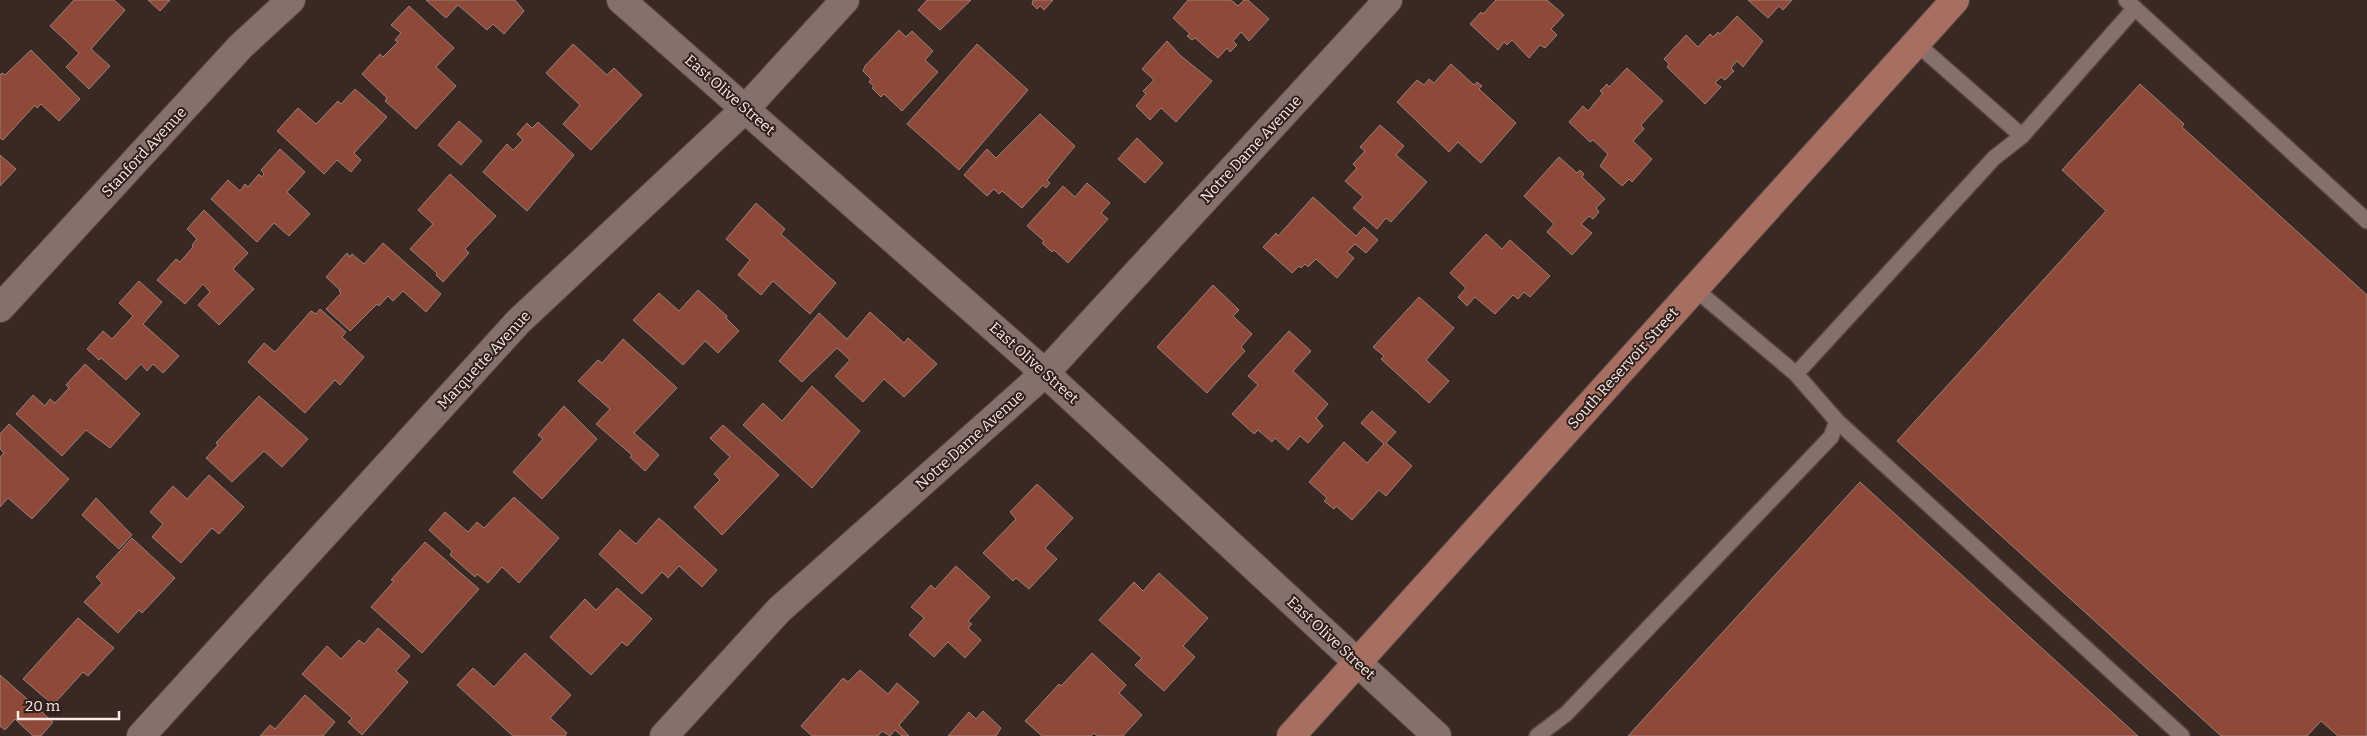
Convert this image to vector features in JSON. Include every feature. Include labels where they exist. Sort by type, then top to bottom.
[{"type":"main road","name":"South Reservoir Street","points":[[1291,736],[1955,0]]},
{"type":"street","name":"Stanford Avenue","points":[[0,308],[241,46],[291,0]]},
{"type":"street","name":"East Olive Street","points":[[621,0],[1045,373],[1437,736]]},
{"type":"street","name":"Marquette Avenue","points":[[141,736],[518,322],[746,108],[845,0]]},
{"type":"street","name":"Notre Dame Avenue","points":[[664,736],[779,610],[1045,373],[1388,0]]},
{"type":"lane","points":[[1796,374],[1994,158],[2022,136],[2130,4],[2367,221]]},
{"type":"lane","points":[[1916,43],[2022,136]]},
{"type":"lane","points":[[1695,288],[1796,374],[1837,421],[2182,736]]},
{"type":"lane","points":[[1537,736],[1566,714],[1831,437],[1837,421]]},
{"type":"building","points":[[74,0],[114,0],[125,10],[91,49],[110,66],[89,89],[66,67],[79,53],[50,26]]},
{"type":"building","points":[[148,0],[170,0],[160,11]]},
{"type":"building","points":[[426,0],[515,0],[524,11],[504,34],[493,24],[487,30],[458,5],[446,18]]},
{"type":"building","points":[[927,0],[971,0],[940,30],[918,10]]},
{"type":"building","points":[[1033,0],[1053,0],[1044,10],[1040,6],[1037,9],[1032,4]]},
{"type":"building","points":[[1188,0],[1231,0],[1238,6],[1244,0],[1248,0],[1269,19],[1249,41],[1241,32],[1233,41],[1237,45],[1230,52],[1227,48],[1218,58],[1195,38],[1192,40],[1187,36],[1190,34],[1173,18]]},
{"type":"building","points":[[1496,0],[1547,0],[1564,15],[1551,29],[1557,35],[1545,48],[1540,45],[1529,58],[1512,40],[1507,45],[1504,42],[1498,50],[1470,24]]},
{"type":"building","points":[[1748,0],[1792,0],[1783,10],[1779,6],[1768,18]]},
{"type":"building","points":[[409,6],[454,48],[436,67],[456,86],[416,129],[385,101],[387,98],[362,74],[380,54],[383,57],[398,42],[395,40],[401,33],[391,25]]},
{"type":"building","points":[[1737,16],[1763,41],[1743,67],[1737,61],[1731,68],[1734,71],[1725,80],[1721,77],[1715,83],[1721,87],[1705,104],[1667,67],[1669,64],[1664,59],[1686,35],[1698,47],[1710,34],[1713,37],[1718,32],[1720,34]]},
{"type":"building","points":[[899,30],[906,37],[912,31],[933,51],[925,60],[938,72],[902,111],[884,94],[881,97],[872,88],[874,86],[869,82],[871,79],[863,71],[865,66]]},
{"type":"building","points":[[1167,41],[1181,56],[1212,81],[1176,122],[1161,108],[1150,120],[1136,106],[1146,94],[1143,91],[1154,80],[1142,69]]},
{"type":"building","points":[[573,44],[607,75],[614,68],[642,95],[591,150],[563,124],[580,105],[546,73]]},
{"type":"building","points":[[977,44],[1028,90],[959,170],[907,124]]},
{"type":"building","points":[[31,50],[80,99],[59,121],[41,104],[37,108],[35,105],[3,140],[0,138],[0,75],[2,73],[5,75]]},
{"type":"building","points":[[1451,64],[1474,85],[1477,82],[1482,86],[1479,89],[1516,123],[1481,163],[1458,142],[1449,152],[1397,102],[1417,80],[1424,85],[1429,79],[1434,83]]},
{"type":"building","points":[[1627,68],[1663,101],[1641,125],[1644,129],[1633,141],[1652,159],[1632,182],[1629,179],[1622,186],[1600,166],[1608,154],[1593,140],[1590,142],[1569,122],[1583,106],[1588,111],[1603,93],[1600,91],[1607,84],[1609,87]]},
{"type":"building","points":[[2140,84],[2184,124],[2182,127],[2367,295],[2367,736],[2338,736],[2321,721],[2307,736],[2221,736],[1897,441],[2106,211],[2062,170]]},
{"type":"building","points":[[355,89],[387,117],[354,153],[361,160],[351,172],[337,160],[324,174],[277,131],[298,108],[316,124],[338,101],[341,104]]},
{"type":"building","points":[[1040,114],[1075,146],[1047,180],[1050,183],[1046,188],[1043,185],[1022,208],[1002,191],[999,194],[994,189],[987,196],[964,175],[987,149],[996,158]]},
{"type":"building","points":[[459,121],[482,141],[461,165],[438,145]]},
{"type":"building","points":[[538,122],[574,155],[527,211],[483,172],[507,144],[513,150],[523,140],[517,134],[527,123],[532,128]]},
{"type":"building","points":[[1380,125],[1404,146],[1396,155],[1427,182],[1391,222],[1386,218],[1377,229],[1353,208],[1363,197],[1345,181],[1357,168],[1353,164],[1365,151],[1360,147]]},
{"type":"building","points":[[1137,138],[1163,163],[1145,183],[1118,159]]},
{"type":"building","points":[[280,149],[305,172],[287,192],[310,214],[289,236],[274,223],[257,242],[211,199],[228,180],[240,191],[245,184],[248,187],[259,174],[262,177],[264,174],[261,170]]},
{"type":"building","points":[[0,155],[16,169],[0,186]]},
{"type":"building","points":[[1559,157],[1577,173],[1580,170],[1584,174],[1582,177],[1605,199],[1596,208],[1599,212],[1593,219],[1589,216],[1581,224],[1592,233],[1572,255],[1547,232],[1554,224],[1524,196]]},
{"type":"building","points":[[450,174],[496,216],[465,249],[469,253],[443,282],[436,275],[437,273],[410,249],[433,224],[418,210]]},
{"type":"building","points":[[1087,183],[1110,203],[1101,213],[1108,219],[1068,263],[1054,250],[1052,252],[1042,243],[1044,241],[1027,226],[1063,186],[1075,197]]},
{"type":"building","points":[[1313,197],[1356,236],[1364,227],[1378,240],[1366,253],[1355,244],[1347,252],[1354,258],[1337,278],[1316,259],[1308,267],[1305,264],[1301,268],[1299,266],[1292,273],[1263,247],[1276,233],[1278,236]]},
{"type":"building","points":[[756,203],[785,229],[781,234],[836,283],[810,314],[773,281],[761,295],[738,275],[750,260],[726,239]]},
{"type":"building","points":[[204,210],[248,253],[233,269],[254,289],[219,325],[198,305],[210,292],[203,284],[185,304],[157,280],[176,259],[180,262],[193,247],[192,245],[197,239],[187,229]]},
{"type":"building","points":[[1486,234],[1502,249],[1510,240],[1550,276],[1530,297],[1524,292],[1518,299],[1513,295],[1495,314],[1475,297],[1467,306],[1458,297],[1466,288],[1450,273]]},
{"type":"building","points":[[383,243],[441,294],[426,312],[403,291],[393,301],[388,296],[379,306],[377,304],[350,331],[326,309],[341,293],[326,277],[347,253],[350,257],[352,254],[364,264]]},
{"type":"building","points":[[139,281],[162,302],[143,324],[179,356],[163,373],[153,364],[147,371],[141,364],[126,380],[101,358],[99,360],[87,349],[103,331],[112,339],[133,316],[119,303]]},
{"type":"building","points":[[1213,285],[1239,310],[1233,316],[1252,334],[1241,347],[1245,351],[1207,393],[1157,347]]},
{"type":"building","points":[[698,290],[727,316],[726,318],[739,331],[718,353],[705,341],[683,365],[633,320],[659,293],[679,311]]},
{"type":"building","points":[[1419,297],[1454,328],[1426,360],[1449,381],[1429,403],[1381,359],[1384,356],[1373,347]]},
{"type":"building","points":[[320,309],[346,332],[342,337],[364,357],[340,385],[335,380],[305,413],[248,362],[264,343],[275,352],[311,311],[316,314]]},
{"type":"building","points":[[870,312],[904,343],[908,338],[937,364],[904,397],[884,379],[863,402],[835,376],[850,360],[837,348],[802,382],[779,361],[819,313],[847,339]]},
{"type":"building","points":[[1289,331],[1311,351],[1293,371],[1328,404],[1316,418],[1323,426],[1308,443],[1300,436],[1288,450],[1275,438],[1272,442],[1258,430],[1254,434],[1232,414],[1258,385],[1248,376]]},
{"type":"building","points":[[623,339],[677,388],[634,433],[659,455],[645,471],[630,457],[632,455],[596,424],[610,409],[578,381],[598,360],[602,363]]},
{"type":"building","points":[[85,364],[140,414],[110,448],[86,430],[62,456],[16,414],[33,395],[45,406],[50,399],[55,403],[69,388],[66,385]]},
{"type":"building","points":[[812,386],[860,431],[812,488],[743,425],[763,403],[782,421]]},
{"type":"building","points":[[259,396],[308,439],[282,467],[264,451],[232,482],[206,458],[218,445],[216,443]]},
{"type":"building","points":[[564,406],[597,439],[542,499],[513,472],[543,439],[538,435]]},
{"type":"building","points":[[1372,411],[1396,432],[1386,443],[1412,466],[1386,496],[1379,490],[1352,520],[1336,506],[1334,509],[1324,501],[1327,498],[1309,482],[1344,442],[1367,463],[1384,444],[1361,423]]},
{"type":"building","points":[[9,424],[69,479],[32,519],[8,498],[0,507],[0,457],[4,453],[0,449],[0,434]]},
{"type":"building","points":[[723,425],[779,475],[722,535],[694,507],[720,480],[714,474],[730,457],[710,438]]},
{"type":"building","points":[[209,475],[244,507],[219,534],[212,528],[181,563],[152,537],[163,524],[150,512],[173,486],[187,499]]},
{"type":"building","points":[[1860,482],[2138,736],[1628,736]]},
{"type":"building","points":[[1037,484],[1073,518],[1045,548],[1057,559],[1029,589],[1016,578],[1013,581],[983,553],[1016,519],[1010,512]]},
{"type":"building","points":[[514,497],[559,538],[519,583],[502,567],[488,583],[477,574],[475,577],[450,555],[452,551],[429,530],[445,512],[468,532],[477,522],[484,528]]},
{"type":"building","points":[[96,498],[132,535],[119,549],[82,515]]},
{"type":"building","points":[[659,518],[717,570],[702,587],[679,566],[668,578],[662,572],[642,594],[599,554],[620,530],[636,544]]},
{"type":"building","points":[[132,538],[175,578],[142,613],[139,610],[118,633],[84,602],[102,583],[96,577]]},
{"type":"building","points":[[425,542],[479,589],[422,653],[371,607],[394,581],[391,580]]},
{"type":"building","points":[[956,566],[990,597],[968,621],[972,624],[968,628],[981,640],[965,658],[948,642],[934,657],[909,635],[924,618],[911,607],[931,585],[935,589]]},
{"type":"building","points":[[1159,573],[1208,618],[1183,646],[1195,657],[1164,691],[1135,665],[1142,658],[1099,620],[1134,582],[1143,591]]},
{"type":"building","points":[[617,588],[652,619],[627,646],[622,642],[591,675],[550,637],[585,599],[596,610]]},
{"type":"building","points":[[78,618],[114,648],[88,676],[83,672],[53,705],[23,679]]},
{"type":"building","points":[[378,628],[410,656],[396,671],[408,682],[362,735],[348,722],[352,718],[302,674],[327,646],[341,659],[359,640],[364,644]]},
{"type":"building","points":[[525,653],[571,695],[550,718],[567,733],[565,736],[513,736],[457,685],[473,668],[494,687]]},
{"type":"building","points":[[1092,653],[1126,685],[1119,693],[1142,715],[1123,736],[1097,736],[1094,733],[1091,736],[1042,736],[1025,721],[1059,684],[1061,686]]},
{"type":"building","points":[[860,670],[888,694],[897,683],[919,702],[899,725],[909,736],[902,736],[895,730],[890,736],[882,731],[878,736],[812,736],[801,726],[843,678],[848,682]]},
{"type":"building","points":[[0,675],[53,722],[41,736],[33,736],[15,719],[5,730],[0,726]]},
{"type":"building","points":[[305,695],[335,722],[323,736],[260,736],[270,725],[275,729]]},
{"type":"building","points":[[983,711],[1001,728],[996,736],[948,736],[969,712],[976,719]]}]
